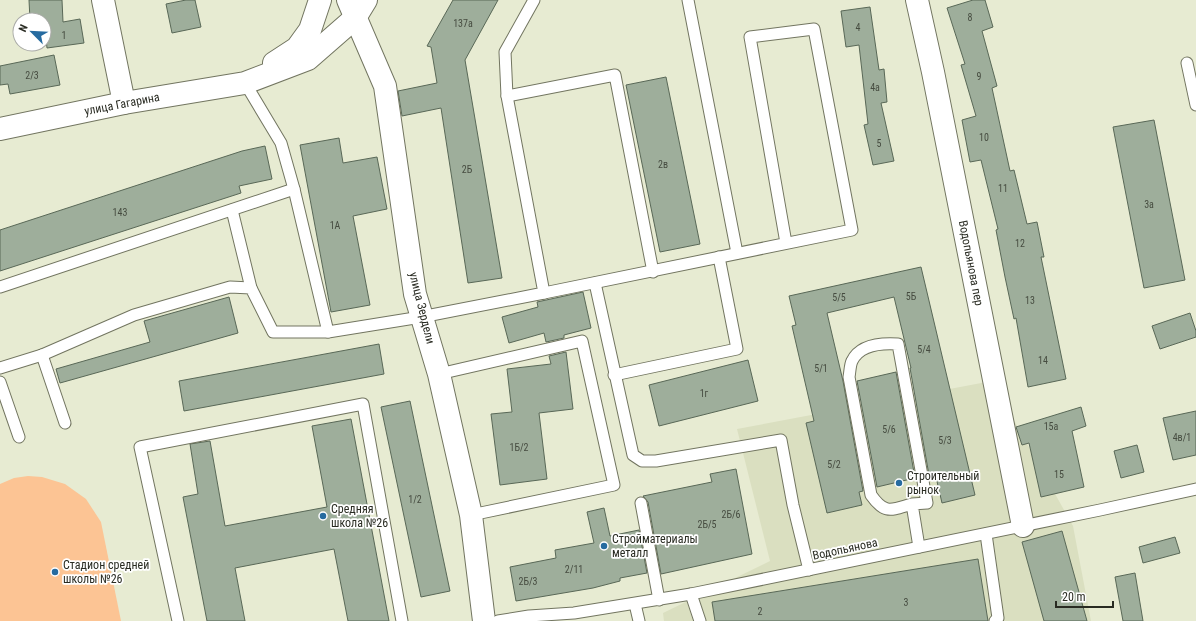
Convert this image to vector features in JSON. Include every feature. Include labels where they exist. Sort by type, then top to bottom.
[{"type":"street","points":[[103,0],[124,103]]},
{"type":"street","name":"улица Гагарина","points":[[245,83],[297,48],[310,30],[320,0]]},
{"type":"street","name":"Водопьянова пер","points":[[917,0],[933,72],[1023,526]]},
{"type":"street","name":"улица Гагарина","points":[[0,129],[124,103],[245,83],[308,59],[356,6]]},
{"type":"street","name":"улица Зердели","points":[[356,6],[385,86],[415,294],[439,374],[471,515],[484,621]]},
{"type":"lane","points":[[534,0],[505,52],[507,96],[544,293]]},
{"type":"lane","points":[[688,0],[737,253]]},
{"type":"lane","points":[[232,210],[251,288],[273,332],[328,332],[421,317],[653,272],[737,253],[852,230],[814,30],[750,37],[786,243]]},
{"type":"lane","points":[[1187,63],[1196,104]]},
{"type":"lane","points":[[507,96],[615,75],[653,272]]},
{"type":"lane","points":[[245,83],[281,143],[294,189],[328,332]]},
{"type":"lane","points":[[0,287],[294,189]]},
{"type":"lane","points":[[614,375],[738,349],[719,257]]},
{"type":"lane","points":[[595,283],[614,375],[633,455],[642,461],[656,461],[781,440],[793,505],[809,570]]},
{"type":"lane","points":[[0,368],[42,355],[134,315],[230,287],[251,288]]},
{"type":"lane","points":[[439,374],[582,341],[614,485],[471,515]]},
{"type":"lane","points":[[881,343],[898,344],[927,503],[912,504],[892,510],[879,506],[871,495],[848,377],[852,360],[860,351],[881,343]]},
{"type":"lane","points":[[42,355],[65,423]]},
{"type":"lane","points":[[0,382],[19,437]]},
{"type":"lane","points":[[178,621],[140,447],[363,404],[402,621]]},
{"type":"lane","name":"Водопьянова","points":[[498,621],[529,618],[575,617],[986,534],[1196,489]]},
{"type":"lane","points":[[641,503],[659,600]]},
{"type":"lane","points":[[912,504],[919,547]]},
{"type":"lane","points":[[986,534],[998,618],[995,621]]},
{"type":"lane","points":[[691,594],[700,621]]},
{"type":"lane","points":[[635,604],[640,621]]},
{"type":"shaded area","name":"Строительный рынок","points":[[992,381],[1073,526],[1091,621],[664,621],[663,613],[770,561],[737,429]]},
{"type":"shaded area","name":"Стадион средней школы №26","points":[[28,476],[42,477],[65,484],[86,499],[101,522],[121,621],[0,621],[0,484],[14,478]]},
{"type":"building","points":[[29,0],[62,0],[63,22],[80,19],[84,43],[52,47],[52,12],[30,12]]},
{"type":"building","points":[[186,0],[195,0],[201,27],[172,33],[166,4]]},
{"type":"building","points":[[453,0],[498,0],[465,60],[502,278],[468,283],[441,108],[402,116],[398,91],[437,83],[431,47],[427,46]]},
{"type":"building","points":[[973,0],[985,0],[993,27],[982,31],[997,86],[992,88],[1010,171],[1014,170],[1027,224],[1037,222],[1044,257],[1041,257],[1066,379],[1028,387],[1016,318],[1014,319],[996,230],[998,229],[981,160],[970,162],[962,120],[976,116],[961,65],[965,64],[947,8]]},
{"type":"building","points":[[870,7],[879,70],[884,69],[887,102],[881,103],[894,161],[873,165],[864,125],[868,124],[859,45],[846,47],[841,11]]},
{"type":"building","points":[[54,55],[60,85],[10,94],[8,84],[0,85],[0,66]]},
{"type":"building","points":[[666,77],[700,244],[660,252],[626,85]]},
{"type":"building","points":[[1154,120],[1185,280],[1144,288],[1113,127]]},
{"type":"building","points":[[339,138],[343,163],[377,157],[387,209],[353,216],[370,305],[331,312],[300,145]]},
{"type":"building","points":[[265,146],[272,179],[239,186],[241,193],[0,271],[0,230],[242,151]]},
{"type":"building","points":[[921,267],[975,495],[942,503],[935,473],[929,475],[911,368],[894,297],[827,313],[843,381],[863,491],[859,492],[862,505],[827,513],[806,423],[814,421],[792,326],[796,325],[789,296]]},
{"type":"building","points":[[583,292],[591,328],[564,335],[564,338],[546,342],[544,333],[509,343],[502,317],[538,307],[537,302]]},
{"type":"building","points":[[229,297],[238,333],[60,383],[56,369],[150,342],[144,321]]},
{"type":"building","points":[[1190,313],[1196,331],[1196,337],[1160,349],[1152,326]]},
{"type":"building","points":[[379,344],[384,374],[184,411],[179,381]]},
{"type":"building","points":[[566,352],[573,409],[539,413],[547,479],[500,485],[491,414],[512,412],[507,369],[551,364],[549,356]]},
{"type":"building","points":[[748,360],[758,401],[659,426],[649,385]]},
{"type":"building","points":[[896,372],[915,478],[877,487],[857,381]]},
{"type":"building","points":[[410,401],[450,591],[421,597],[381,407]]},
{"type":"building","points":[[1081,407],[1086,426],[1072,431],[1084,487],[1041,497],[1029,443],[1022,445],[1016,427]]},
{"type":"building","points":[[1196,411],[1196,455],[1173,460],[1163,418]]},
{"type":"building","name":"Средняя школа №26","points":[[351,419],[389,621],[348,621],[334,549],[235,568],[245,621],[207,621],[183,497],[198,494],[190,444],[210,441],[225,526],[327,507],[312,426]]},
{"type":"building","points":[[1137,445],[1144,472],[1121,478],[1114,451]]},
{"type":"building","points":[[736,469],[752,554],[661,574],[648,502],[643,496],[712,482],[710,474]]},
{"type":"building","points":[[604,508],[610,536],[639,530],[647,573],[620,578],[620,581],[593,588],[516,601],[510,567],[556,558],[555,550],[594,543],[587,512]]},
{"type":"building","points":[[1062,531],[1087,621],[1044,621],[1022,542]]},
{"type":"building","points":[[1175,537],[1180,553],[1143,563],[1139,547]]},
{"type":"building","points":[[978,559],[988,621],[715,621],[712,602]]},
{"type":"building","points":[[1135,573],[1143,621],[1123,621],[1115,577]]},
{"type":"place","name":"Строительный рынок","points":[[899,483]]},
{"type":"place","name":"Средняя школа №26","points":[[323,516]]},
{"type":"place","name":"Стройматериалы металл","points":[[604,546]]},
{"type":"place","name":"Стадион средней школы №26","points":[[55,572]]}]
